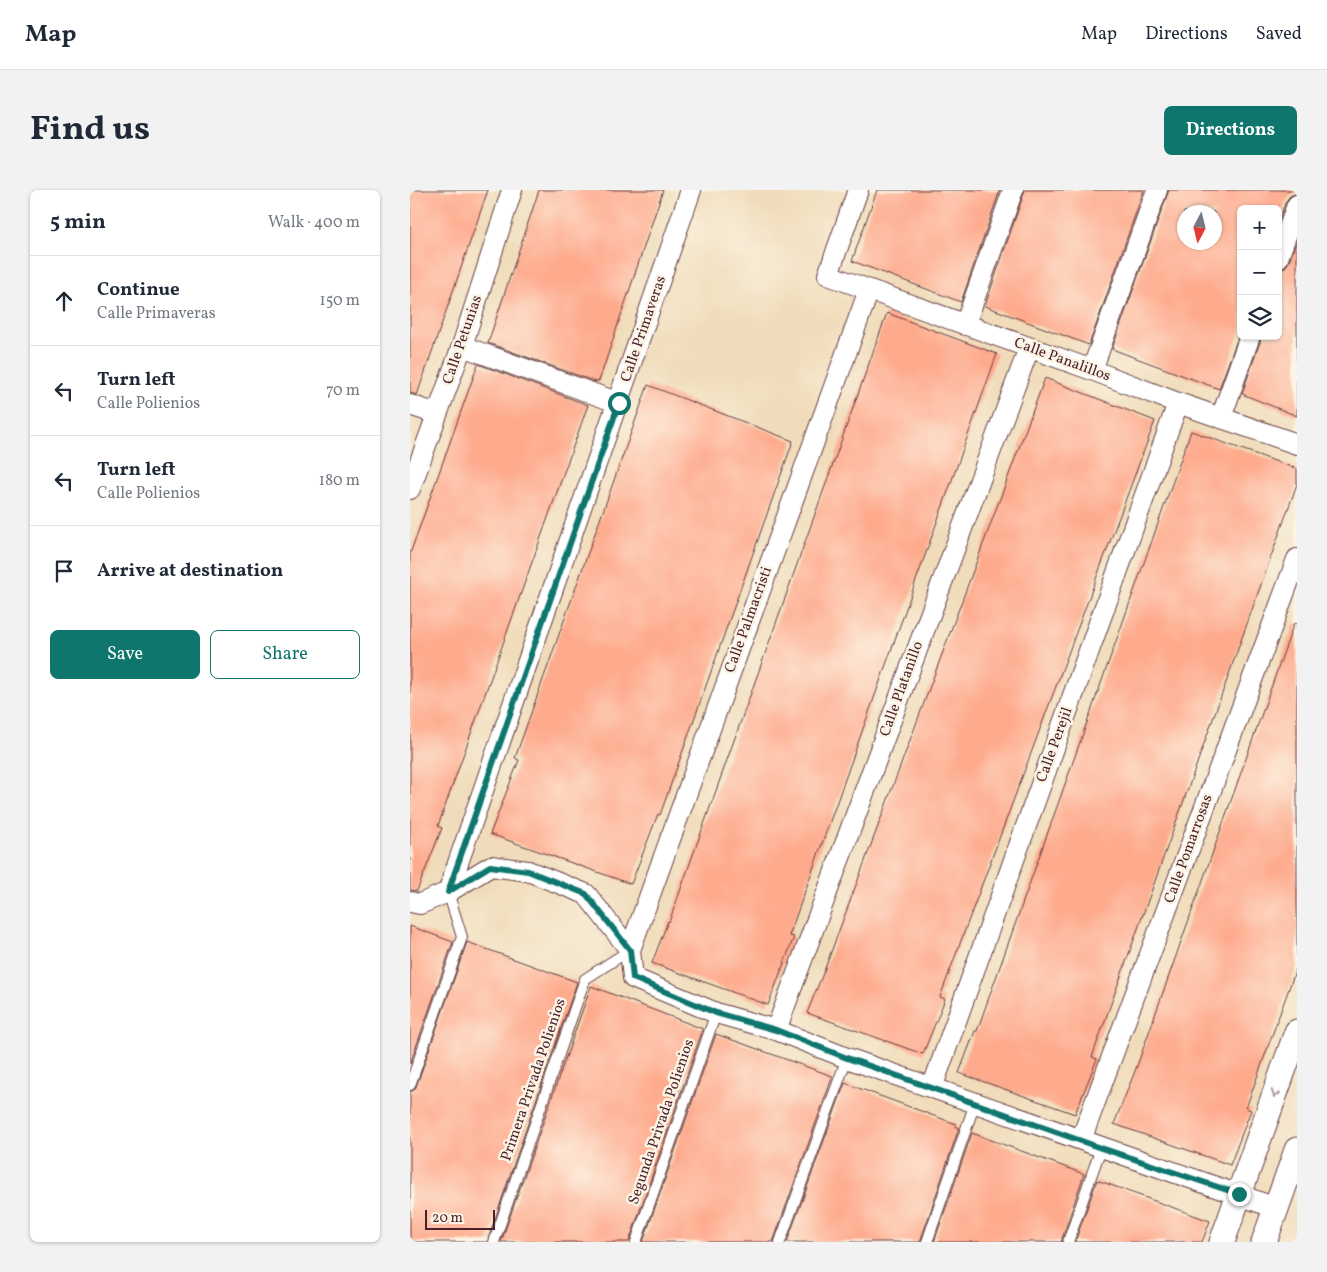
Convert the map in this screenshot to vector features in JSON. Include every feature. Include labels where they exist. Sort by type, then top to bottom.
[{"type":"street","name":"Calle Petunias","points":[[410,489],[462,346],[512,190]]},
{"type":"street","name":"Calle Primaveras","points":[[448,892],[692,190]]},
{"type":"street","name":"Calle Panalillos","points":[[858,190],[828,275],[1297,444]]},
{"type":"street","points":[[965,324],[1014,190]]},
{"type":"street","points":[[1092,370],[1157,190]]},
{"type":"street","points":[[1281,250],[1297,205]]},
{"type":"street","name":"Calle Palmacristi","points":[[630,950],[869,290]]},
{"type":"street","points":[[1221,418],[1249,340]]},
{"type":"street","points":[[462,346],[619,403]]},
{"type":"street","name":"Calle Platanillo","points":[[776,1030],[1029,348]]},
{"type":"street","name":"Calle Perejil","points":[[932,1088],[1178,402]]},
{"type":"street","points":[[410,405],[437,414]]},
{"type":"street","name":"Calle Pomarrosas","points":[[1081,1140],[1297,559]]},
{"type":"street","points":[[410,902],[420,904],[448,892],[490,866],[528,871],[586,894],[630,950],[633,978],[716,1013],[776,1030],[847,1058],[1276,1208]]},
{"type":"street","points":[[1222,1242],[1297,1032]]},
{"type":"street","points":[[1264,1242],[1297,1150]]},
{"type":"lane","points":[[410,1084],[462,937],[448,892]]},
{"type":"lane","name":"Primera Privada Polienios","points":[[494,1242],[585,979],[630,950]]},
{"type":"lane","name":"Segunda Privada Polienios","points":[[636,1242],[716,1013]]},
{"type":"lane","points":[[780,1242],[847,1058]]},
{"type":"lane","points":[[926,1242],[976,1103]]},
{"type":"lane","points":[[1068,1242],[1101,1148]]},
{"type":"building","points":[[410,190],[488,190],[417,395],[410,393]]},
{"type":"building","points":[[539,190],[663,190],[599,381],[596,382],[488,343]]},
{"type":"building","points":[[877,190],[1000,190],[961,302],[852,261]]},
{"type":"building","points":[[1025,190],[1144,190],[1089,345],[985,306]]},
{"type":"building","points":[[1169,190],[1297,190],[1297,193],[1290,196],[1286,201],[1282,212],[1282,205],[1237,205],[1237,340],[1219,389],[1112,349]]},
{"type":"building","points":[[1297,240],[1297,416],[1242,394],[1261,340],[1282,340],[1282,268],[1289,262]]},
{"type":"building","points":[[887,313],[997,354],[789,936],[794,937],[768,1005],[652,963],[669,922]]},
{"type":"building","points":[[478,364],[588,405],[438,826],[442,828],[417,891],[410,890],[410,554]]},
{"type":"building","points":[[1045,378],[1155,421],[940,997],[945,999],[923,1054],[807,1013]]},
{"type":"building","points":[[648,385],[793,441],[660,815],[658,814],[631,884],[490,834],[519,760],[515,758]]},
{"type":"building","points":[[1191,431],[1297,469],[1297,484],[1092,1057],[1097,1059],[1075,1114],[959,1073],[975,1031],[977,1031]]},
{"type":"building","points":[[1294,623],[1297,624],[1297,966],[1246,1108],[1251,1110],[1230,1165],[1114,1124],[1137,1066]]},
{"type":"building","points":[[410,926],[453,942],[410,1064]]},
{"type":"building","points":[[467,942],[577,982],[487,1242],[410,1242],[410,1092],[416,1087]]},
{"type":"building","points":[[591,986],[703,1029],[629,1242],[501,1242]]},
{"type":"building","points":[[716,1034],[832,1076],[832,1078],[773,1242],[643,1242]]},
{"type":"building","points":[[845,1083],[956,1124],[956,1127],[959,1128],[920,1242],[787,1242]]},
{"type":"building","points":[[972,1133],[1084,1174],[1061,1242],[934,1242]]},
{"type":"building","points":[[1097,1180],[1210,1221],[1202,1242],[1075,1242]]},
{"type":"route","points":[[619,403],[448,892],[490,866],[528,871],[586,894],[630,950],[633,978],[716,1013],[776,1030],[847,1058],[1101,1148],[1239,1194]]}]
